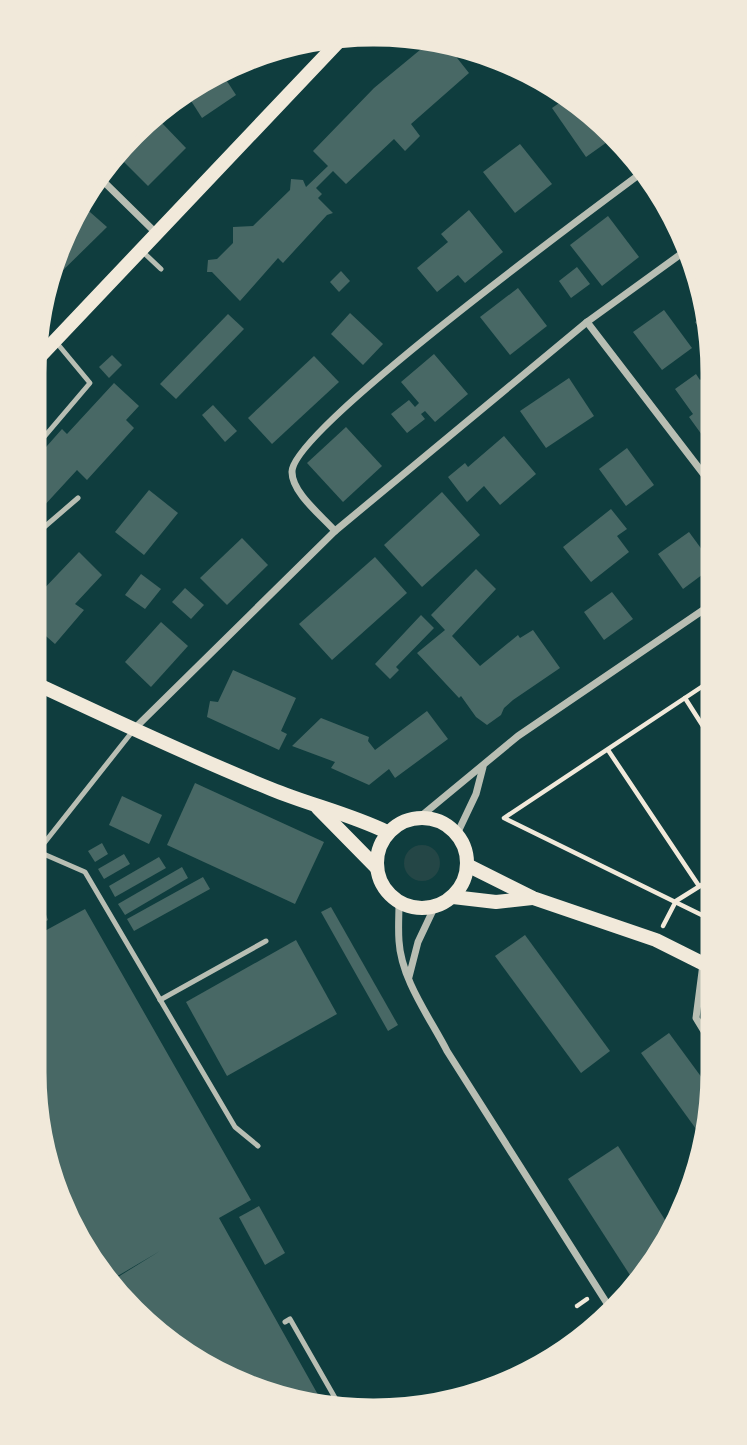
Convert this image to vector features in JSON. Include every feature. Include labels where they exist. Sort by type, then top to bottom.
[{"type":"main road","points":[[43,354],[335,45]]},
{"type":"main road","points":[[42,687],[317,807],[357,817],[387,832]]},
{"type":"main road","points":[[317,807],[376,867]]},
{"type":"main road","points":[[420,817],[437,820],[457,834],[467,865],[464,880],[453,897],[435,906],[411,907],[399,903],[382,887],[376,867],[378,848],[387,832],[403,821],[420,817]]},
{"type":"main road","points":[[467,865],[533,898],[656,940],[705,964]]},
{"type":"main road","points":[[453,897],[496,902],[533,898]]},
{"type":"street","points":[[335,531],[296,486],[292,471],[296,457],[354,400],[512,268],[638,175]]},
{"type":"street","points":[[104,182],[156,233]]},
{"type":"street","points":[[134,729],[335,531],[587,322],[682,253]]},
{"type":"street","points":[[587,322],[705,476]]},
{"type":"street","points":[[420,817],[458,783],[519,736],[705,609]]},
{"type":"street","points":[[457,834],[476,794],[483,766]]},
{"type":"street","points":[[399,903],[399,943],[409,978],[447,1051],[609,1305]]},
{"type":"street","points":[[409,978],[418,942],[435,906]]},
{"type":"street","points":[[705,985],[696,1018],[705,1033]]},
{"type":"lane","points":[[141,250],[161,269]]},
{"type":"lane","points":[[42,439],[89,383],[74,360],[55,341]]},
{"type":"lane","points":[[42,529],[78,498]]},
{"type":"lane","points":[[42,849],[134,729]]},
{"type":"lane","points":[[42,853],[85,872],[235,1127],[258,1146]]},
{"type":"lane","points":[[160,1000],[266,941]]},
{"type":"lane","points":[[285,1322],[290,1319],[337,1401]]},
{"type":"path","points":[[705,685],[504,818],[705,916]]},
{"type":"path","points":[[685,698],[705,728]]},
{"type":"path","points":[[608,750],[699,886]]},
{"type":"path","points":[[656,940],[676,901],[705,882]]},
{"type":"path","points":[[577,1306],[583,1302]]},
{"type":"shaded area","points":[[422,845],[435,850],[440,863],[435,876],[422,881],[409,876],[404,863],[409,850]]},
{"type":"building","points":[[425,46],[452,51],[469,73],[411,124],[420,136],[405,151],[394,139],[346,184],[333,171],[316,188],[322,194],[318,198],[333,213],[327,215],[283,263],[278,258],[240,301],[212,272],[207,272],[208,260],[217,259],[233,243],[233,227],[253,226],[290,190],[291,179],[303,180],[306,187],[328,166],[313,151],[374,88]]},
{"type":"building","points":[[224,77],[236,95],[202,118],[189,98]]},
{"type":"building","points":[[562,101],[609,140],[586,157],[552,108]]},
{"type":"building","points":[[161,122],[186,148],[148,186],[122,160]]},
{"type":"building","points":[[520,144],[552,184],[515,213],[483,172]]},
{"type":"building","points":[[86,208],[107,227],[57,276],[67,247]]},
{"type":"building","points":[[469,210],[503,252],[465,283],[458,275],[437,292],[417,268],[448,242],[441,234]]},
{"type":"building","points":[[608,216],[639,257],[602,286],[570,245]]},
{"type":"building","points":[[577,267],[590,284],[571,298],[559,281]]},
{"type":"building","points":[[341,271],[350,281],[339,292],[330,282]]},
{"type":"building","points":[[518,288],[547,326],[510,355],[480,317]]},
{"type":"building","points":[[664,310],[692,348],[662,370],[633,332]]},
{"type":"building","points":[[350,313],[383,344],[363,365],[331,334]]},
{"type":"building","points":[[228,314],[244,329],[176,399],[160,384]]},
{"type":"building","points":[[700,318],[702,333],[695,322]]},
{"type":"building","points":[[434,354],[468,394],[435,422],[425,411],[421,414],[425,419],[407,433],[391,414],[409,400],[415,407],[419,403],[401,382]]},
{"type":"building","points":[[112,355],[122,365],[109,378],[99,367]]},
{"type":"building","points":[[314,356],[339,382],[272,444],[248,418]]},
{"type":"building","points":[[696,374],[700,380],[705,376],[705,439],[689,417],[693,414],[675,389]]},
{"type":"building","points":[[569,378],[594,416],[546,448],[520,411]]},
{"type":"building","points":[[114,383],[139,406],[126,420],[134,428],[87,480],[77,470],[42,508],[42,452],[62,429],[67,434]]},
{"type":"building","points":[[213,405],[237,431],[225,442],[202,415]]},
{"type":"building","points":[[346,427],[382,466],[343,502],[307,463]]},
{"type":"building","points":[[504,436],[536,474],[500,505],[484,486],[467,502],[448,477],[465,463],[468,467]]},
{"type":"building","points":[[627,448],[654,485],[626,506],[599,469]]},
{"type":"building","points":[[149,490],[178,513],[144,555],[115,532]]},
{"type":"building","points":[[442,492],[480,535],[422,587],[384,545]]},
{"type":"building","points":[[611,509],[627,529],[617,536],[629,552],[591,582],[563,547]]},
{"type":"building","points":[[689,532],[705,554],[705,573],[683,589],[658,554]]},
{"type":"building","points":[[242,538],[268,565],[227,605],[200,578]]},
{"type":"building","points":[[79,552],[102,575],[75,604],[84,610],[55,644],[42,633],[42,608],[46,603],[42,599],[42,591]]},
{"type":"building","points":[[375,557],[407,593],[332,660],[299,624]]},
{"type":"building","points":[[476,569],[496,589],[452,636],[480,666],[518,635],[520,638],[533,630],[560,668],[513,700],[501,715],[487,725],[476,717],[461,696],[459,698],[417,653],[445,630],[431,615]]},
{"type":"building","points":[[141,574],[161,589],[145,609],[125,595]]},
{"type":"building","points":[[185,588],[204,605],[191,619],[172,602]]},
{"type":"building","points":[[612,592],[633,619],[604,640],[584,612]]},
{"type":"building","points":[[421,615],[434,628],[396,667],[399,670],[390,679],[375,664]]},
{"type":"building","points":[[161,622],[188,646],[151,687],[125,662]]},
{"type":"building","points":[[233,670],[296,698],[281,731],[287,734],[279,750],[207,717],[210,701],[218,702]]},
{"type":"building","points":[[427,711],[448,739],[395,778],[389,769],[369,785],[331,768],[335,762],[292,746],[321,718],[369,737],[368,741],[375,750]]},
{"type":"building","points":[[195,783],[324,842],[295,904],[167,845]]},
{"type":"building","points":[[122,796],[162,815],[149,844],[109,825]]},
{"type":"building","points":[[102,843],[108,854],[95,862],[88,851]]},
{"type":"building","points":[[124,854],[130,864],[104,879],[98,869]]},
{"type":"building","points":[[159,857],[166,868],[115,897],[109,886]]},
{"type":"building","points":[[182,867],[188,878],[125,915],[118,904]]},
{"type":"building","points":[[203,877],[210,889],[134,931],[127,919]]},
{"type":"building","points":[[42,904],[48,920],[42,923]]},
{"type":"building","points":[[331,907],[398,1025],[388,1031],[321,912]]},
{"type":"building","points":[[85,909],[251,1200],[219,1218],[320,1399],[288,1392],[247,1378],[189,1347],[155,1321],[115,1279],[160,1251],[115,1278],[86,1237],[67,1198],[48,1136],[42,1072],[42,932]]},
{"type":"building","points":[[525,935],[610,1051],[581,1073],[495,956]]},
{"type":"building","points":[[296,940],[337,1014],[227,1076],[186,1002]]},
{"type":"building","points":[[669,1033],[705,1081],[699,1134],[641,1053]]},
{"type":"building","points":[[618,1146],[668,1224],[632,1278],[568,1179]]},
{"type":"building","points":[[259,1206],[285,1253],[265,1265],[239,1217]]}]
